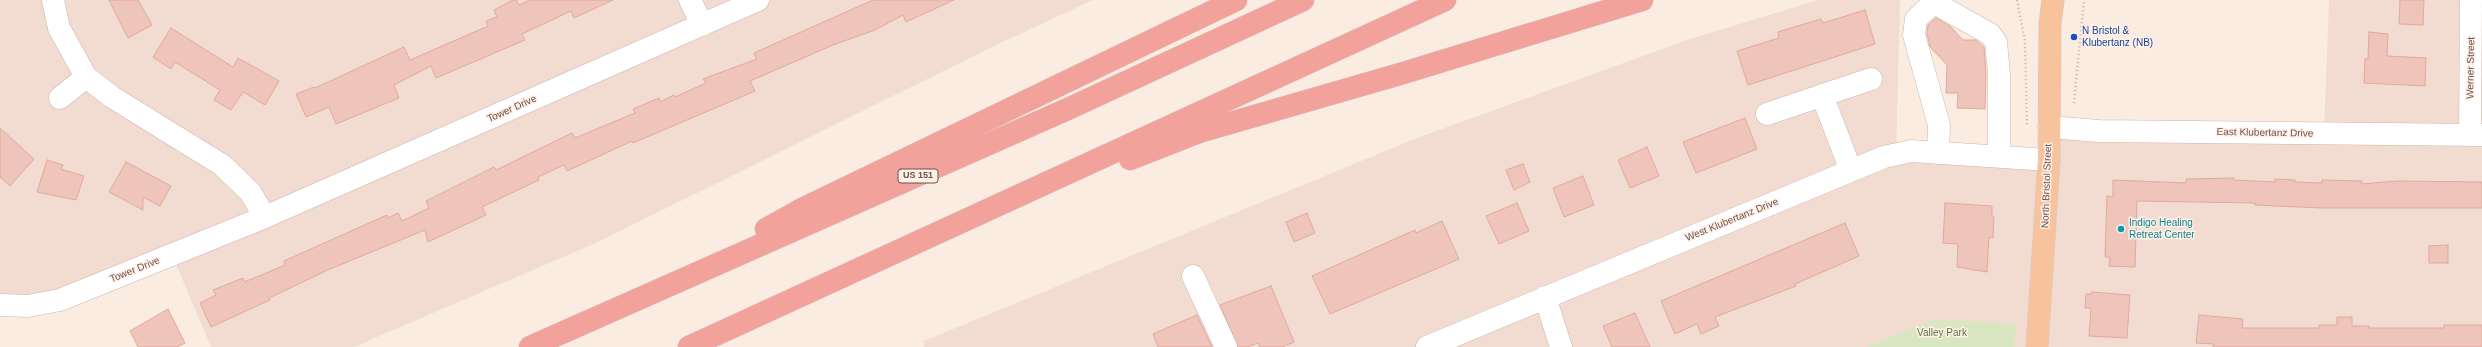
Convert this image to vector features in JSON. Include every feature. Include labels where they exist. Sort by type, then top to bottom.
[{"type":"highway","points":[[629,303],[802,209],[1236,0]]},
{"type":"highway","name":"US 151","points":[[530,347],[1070,108],[1303,0]]},
{"type":"highway","points":[[689,347],[1445,0]]},
{"type":"highway","points":[[870,265],[1199,132],[1400,74],[1642,0]]},
{"type":"main road","name":"North Bristol Street","points":[[2046,0],[2050,24]]},
{"type":"main road","name":"North Bristol Street","points":[[2037,347],[2049,160],[2050,24],[2053,0]]},
{"type":"street","points":[[53,0],[59,28],[86,77],[112,97],[222,165],[250,192],[265,217]]},
{"type":"street","points":[[690,0],[702,25]]},
{"type":"street","name":"Tower Drive","points":[[0,305],[28,306],[60,300],[265,217],[758,0]]},
{"type":"street","name":"Werner Street","points":[[2471,0],[2476,135]]},
{"type":"street","points":[[1938,153],[1939,125],[1914,35],[1916,19],[1930,6],[1938,5],[1990,34],[1996,42],[1999,74],[1999,156]]},
{"type":"street","points":[[60,98],[86,77]]},
{"type":"street","points":[[1767,114],[1871,78]]},
{"type":"street","points":[[1822,95],[1850,171]]},
{"type":"street","name":"East Klubertanz Drive","points":[[2049,128],[2099,131],[2476,135]]},
{"type":"street","name":"West Klubertanz Drive","points":[[1427,347],[1884,157],[1904,153],[1938,153],[2049,160]]},
{"type":"street","points":[[1194,276],[1226,347]]},
{"type":"street","points":[[1545,297],[1561,347]]},
{"type":"path","points":[[2017,0],[2025,42],[2027,127]]},
{"type":"path","points":[[2074,103],[2084,0]]},
{"type":"shaded area","points":[[0,0],[1093,0],[992,47],[598,242],[354,347],[211,347],[172,255],[60,300],[0,305]]},
{"type":"shaded area","points":[[1818,0],[1900,0],[1896,155],[2049,160],[2049,127],[2324,133],[2329,0],[2482,0],[2482,347],[924,347],[924,341],[1417,138],[1687,40]]},
{"type":"green space","name":"Valley Park","points":[[1935,319],[2017,324],[2014,347],[1867,347]]},
{"type":"building","points":[[109,0],[138,0],[152,25],[128,38]]},
{"type":"building","points":[[513,0],[516,0],[519,5],[530,0],[613,0],[574,18],[571,11],[522,34],[525,40],[436,78],[431,66],[394,85],[399,98],[336,124],[329,107],[306,117],[296,94],[314,87],[315,88],[404,47],[410,60],[488,26],[486,21],[497,17],[494,10]]},
{"type":"building","points":[[873,0],[954,0],[906,22],[903,15],[875,30],[833,45],[750,81],[755,91],[633,143],[632,141],[567,171],[564,165],[538,177],[539,180],[482,207],[486,215],[428,242],[425,230],[330,269],[269,298],[270,300],[211,327],[200,303],[216,295],[213,290],[243,278],[244,282],[285,265],[284,261],[387,215],[388,218],[398,213],[402,221],[429,208],[426,201],[494,167],[496,170],[572,133],[575,138],[635,113],[633,109],[659,98],[660,102],[674,95],[675,97],[706,83],[703,79],[757,59],[754,53]]},
{"type":"building","points":[[2400,0],[2424,0],[2423,25],[2399,24]]},
{"type":"building","points":[[1865,10],[1875,44],[1748,85],[1737,51],[1779,38],[1778,32],[1821,19],[1823,23]]},
{"type":"building","points":[[1936,18],[1950,26],[1963,40],[1976,40],[1984,47],[1986,74],[1985,109],[1957,108],[1958,93],[1946,93],[1947,65],[1930,47],[1927,34],[1928,25]]},
{"type":"building","points":[[171,28],[233,67],[238,58],[279,81],[265,105],[243,92],[231,110],[214,100],[220,90],[175,62],[171,69],[153,57]]},
{"type":"building","points":[[2369,32],[2388,34],[2387,56],[2426,58],[2425,86],[2364,83],[2365,59],[2368,59]]},
{"type":"building","points":[[1745,118],[1757,149],[1696,173],[1683,142]]},
{"type":"building","points":[[0,128],[34,159],[10,186],[0,177]]},
{"type":"building","points":[[1647,147],[1659,176],[1630,188],[1618,160]]},
{"type":"building","points":[[47,160],[63,165],[61,169],[84,176],[76,200],[37,192]]},
{"type":"building","points":[[126,162],[171,186],[160,206],[143,197],[143,210],[109,192]]},
{"type":"building","points":[[1523,164],[1530,182],[1514,190],[1506,170]]},
{"type":"building","points":[[1583,176],[1594,205],[1564,217],[1553,188]]},
{"type":"building","points":[[2234,178],[2234,180],[2275,182],[2275,179],[2295,180],[2295,182],[2322,183],[2322,180],[2362,181],[2361,184],[2397,181],[2482,182],[2482,208],[2322,208],[2255,205],[2255,203],[2137,201],[2135,267],[2109,266],[2110,257],[2105,257],[2107,196],[2113,197],[2113,180],[2186,183],[2186,179]]},
{"type":"building","points":[[1517,203],[1529,231],[1499,244],[1486,216]]},
{"type":"building","points":[[1945,203],[1992,206],[1992,217],[1994,217],[1993,238],[1989,237],[1987,272],[1957,267],[1958,244],[1943,243]]},
{"type":"building","points":[[1307,213],[1315,233],[1294,242],[1286,222]]},
{"type":"building","points":[[1442,221],[1459,259],[1330,314],[1312,276],[1415,230],[1416,233]]},
{"type":"building","points":[[1845,223],[1859,256],[1795,284],[1796,286],[1715,317],[1719,326],[1701,334],[1697,324],[1675,334],[1661,301]]},
{"type":"building","points":[[2448,245],[2448,263],[2429,263],[2429,246]]},
{"type":"building","points":[[1271,286],[1294,342],[1282,347],[1260,347],[1258,343],[1247,347],[1238,347],[1220,305]]},
{"type":"building","points":[[2092,292],[2130,295],[2127,338],[2089,336],[2091,308],[2085,308],[2086,294],[2092,294]]},
{"type":"building","points":[[168,309],[185,343],[177,347],[138,347],[130,331]]},
{"type":"building","points":[[1635,313],[1650,347],[1612,347],[1603,326]]},
{"type":"building","points":[[1197,315],[1212,347],[1158,347],[1153,334]]},
{"type":"building","points":[[2199,315],[2243,319],[2242,328],[2319,328],[2319,325],[2337,325],[2337,317],[2352,317],[2352,326],[2369,326],[2369,328],[2444,328],[2444,325],[2482,325],[2482,347],[2213,347],[2214,344],[2196,343]]},
{"type":"place","name":"N Bristol & Klubertanz (NB)","points":[[2074,37]]},
{"type":"place","name":"Indigo Healing Retreat Center","points":[[2121,229]]}]
